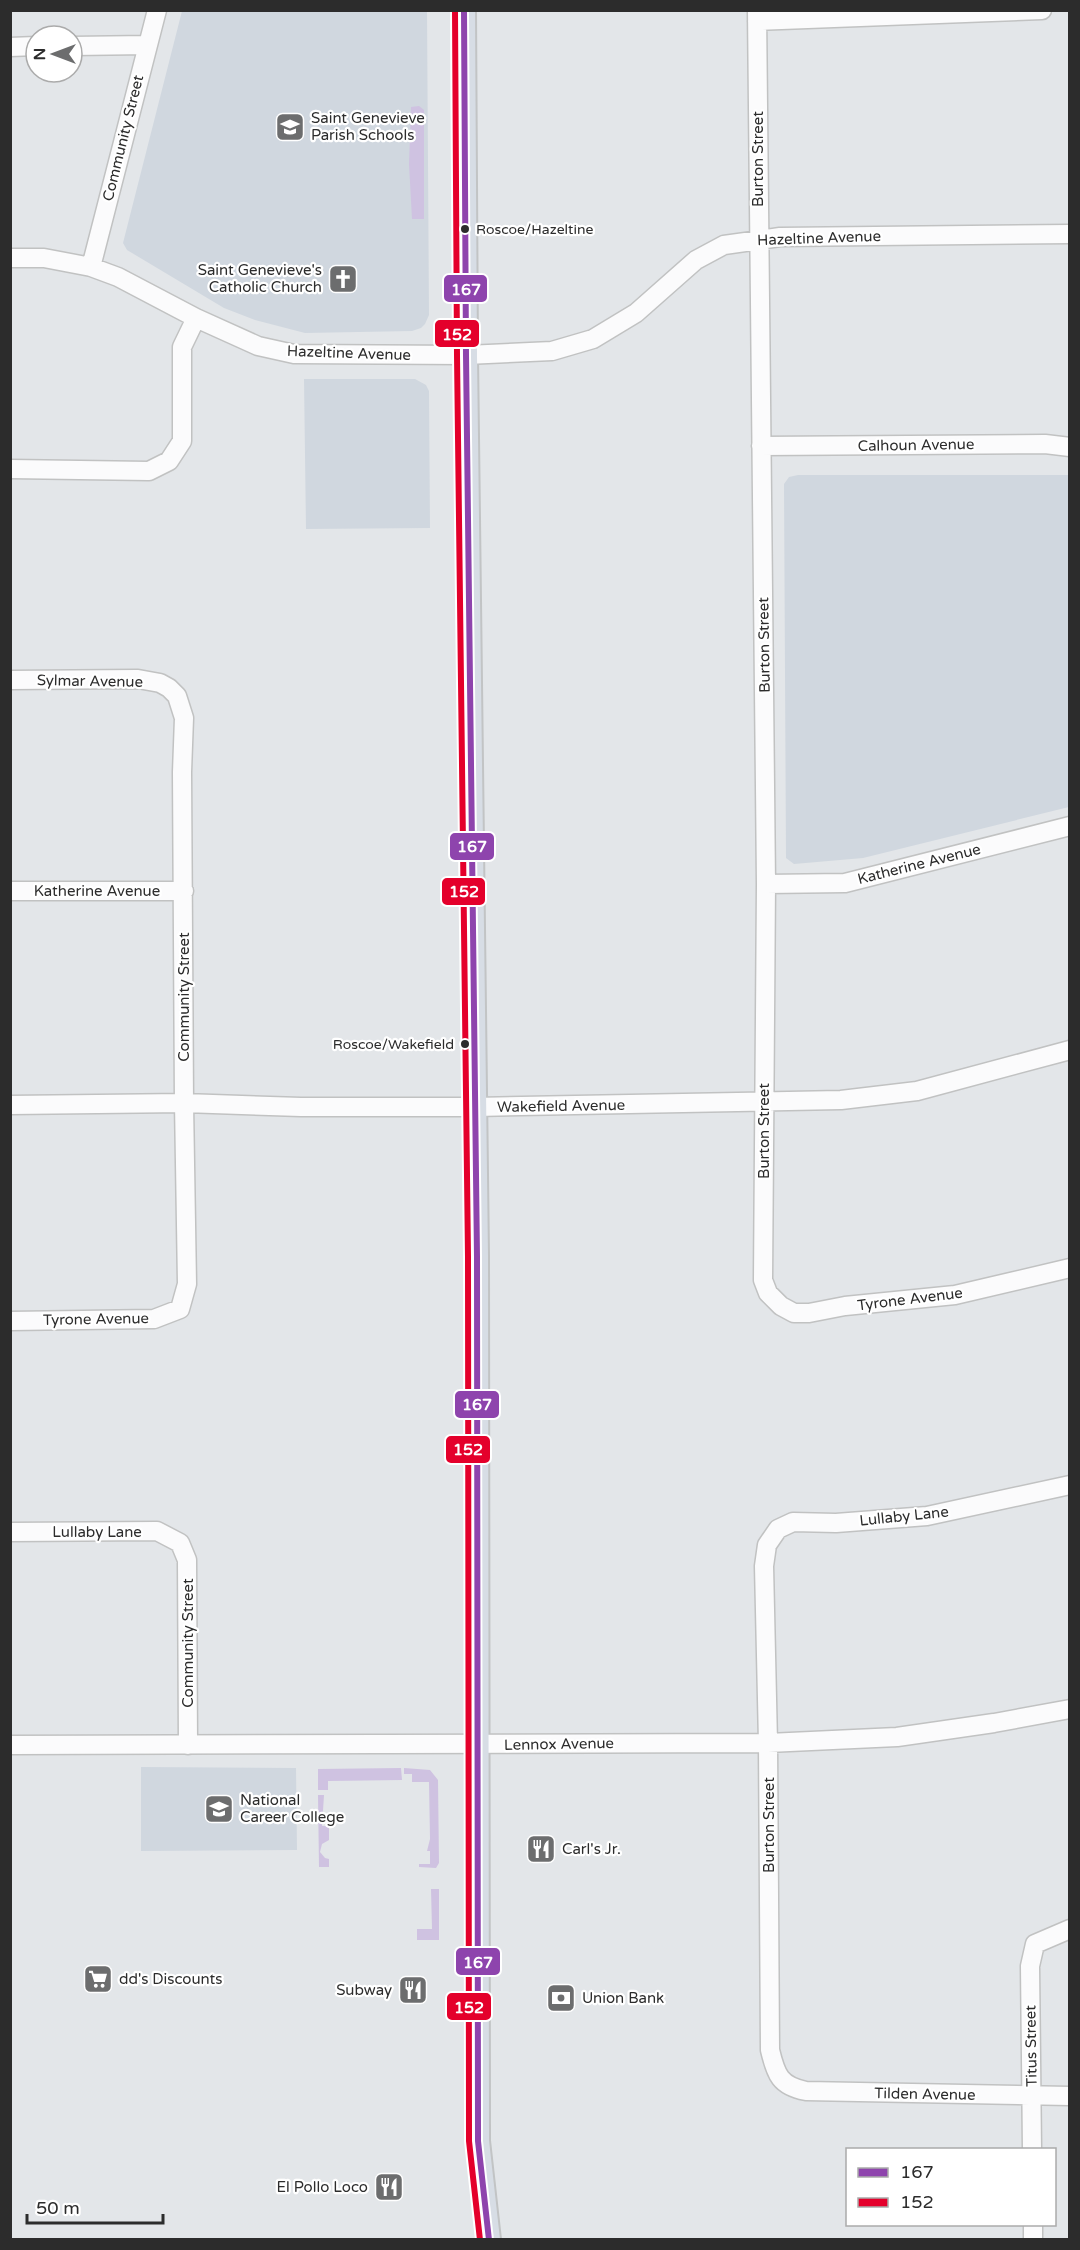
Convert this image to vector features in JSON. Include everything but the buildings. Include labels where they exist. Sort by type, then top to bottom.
[{"type":"main road","points":[[464,10],[465,355],[475,1107],[479,1745],[478,2141],[489,2240]]},
{"type":"street","name":"Community Street","points":[[91,267],[157,10]]},
{"type":"street","points":[[757,16],[1042,10]]},
{"type":"street","name":"Burton Street","points":[[757,16],[766,884],[764,1280]]},
{"type":"street","points":[[84,46],[148,45]]},
{"type":"street","name":"Hazeltine Avenue","points":[[10,258],[44,258],[91,267],[118,277],[196,318],[258,346],[294,354],[465,355],[552,351],[593,339],[636,313],[696,260],[724,245],[780,237],[1070,234]]},
{"type":"street","points":[[10,470],[149,471],[169,461],[182,441],[182,347],[196,318]]},
{"type":"street","name":"Calhoun Avenue","points":[[761,446],[1045,444],[1070,447]]},
{"type":"street","name":"Sylmar Avenue","points":[[10,680],[138,679],[160,683],[169,688]]},
{"type":"street","name":"Community Street","points":[[169,688],[177,696],[184,718],[182,772],[187,1284],[180,1309]]},
{"type":"street","name":"Katherine Avenue","points":[[766,884],[845,883],[1070,826]]},
{"type":"street","name":"Katherine Avenue","points":[[10,891],[184,891]]},
{"type":"street","name":"Wakefield Avenue","points":[[10,1105],[184,1103],[301,1107],[475,1107],[841,1100],[917,1091],[1070,1050]]},
{"type":"street","name":"Tyrone Avenue","points":[[764,1280],[768,1293],[781,1306],[794,1313],[809,1313],[845,1306],[955,1296],[1070,1268]]},
{"type":"street","name":"Tyrone Avenue","points":[[10,1321],[154,1319],[180,1309]]},
{"type":"street","name":"Lullaby Lane","points":[[764,1566],[767,1545],[778,1529],[793,1522],[837,1523],[927,1516],[1070,1485]]},
{"type":"street","name":"Lullaby Lane","points":[[10,1532],[157,1531],[180,1543]]},
{"type":"street","name":"Community Street","points":[[180,1543],[187,1560],[188,1745]]},
{"type":"street","name":"Burton Street","points":[[764,1566],[768,1743],[770,2050],[774,2069],[783,2082]]},
{"type":"street","name":"Lennox Avenue","points":[[10,1746],[768,1743],[897,1737],[1070,1709]]},
{"type":"street","name":"Titus Street","points":[[1032,2148],[1030,1966],[1035,1944],[1070,1929]]},
{"type":"street","name":"Tilden Avenue","points":[[783,2082],[794,2089],[807,2091],[1070,2096]]},
{"type":"shaded area","name":"Saint Genevieve Parish Schools","points":[[182,11],[427,11],[429,315],[421,328],[412,331],[305,333],[255,320],[224,308],[127,250],[123,243]]},
{"type":"shaded area","points":[[419,106],[424,110],[424,219],[412,219],[409,164],[411,107]]},
{"type":"shaded area","points":[[304,379],[415,379],[426,385],[429,391],[430,528],[306,529]]},
{"type":"shaded area","points":[[798,475],[1069,475],[1069,807],[863,858],[794,864],[786,858],[784,484],[789,477]]},
{"type":"shaded area","name":"National Career College","points":[[141,1767],[296,1768],[297,1850],[141,1851]]},
{"type":"shaded area","points":[[401,1768],[402,1780],[328,1781],[328,1790],[318,1790],[318,1769]]},
{"type":"shaded area","points":[[404,1768],[430,1770],[438,1780],[439,1863],[436,1868],[419,1867],[419,1864],[430,1864],[430,1851],[427,1851],[430,1839],[429,1782],[412,1782],[412,1774],[404,1774]]},
{"type":"shaded area","points":[[318,1795],[324,1795],[322,1826],[329,1826],[329,1840],[322,1844],[320,1852],[329,1859],[329,1867],[319,1867]]},
{"type":"shaded area","points":[[431,1889],[439,1889],[439,1940],[417,1940],[417,1929],[432,1929]]},
{"type":"transit line","name":"152","points":[[455,10],[468,1256],[469,2141],[480,2240]]},
{"type":"transit line","name":"167","points":[[464,10],[477,1256],[478,2141],[489,2240]]},
{"type":"place","name":"Saint Genevieve Parish Schools","points":[[290,127]]},
{"type":"place","name":"Roscoe/Hazeltine","points":[[465,229]]},
{"type":"place","name":"Saint Genevieve's Catholic Church","points":[[343,279]]},
{"type":"place","name":"Roscoe/Wakefield","points":[[465,1044]]},
{"type":"place","name":"National Career College","points":[[219,1809]]},
{"type":"place","name":"Carl's Jr.","points":[[541,1849]]},
{"type":"place","name":"dd's Discounts","points":[[98,1979]]},
{"type":"place","name":"Subway","points":[[413,1990]]},
{"type":"place","name":"Union Bank","points":[[561,1998]]},
{"type":"place","name":"El Pollo Loco","points":[[389,2187]]}]
